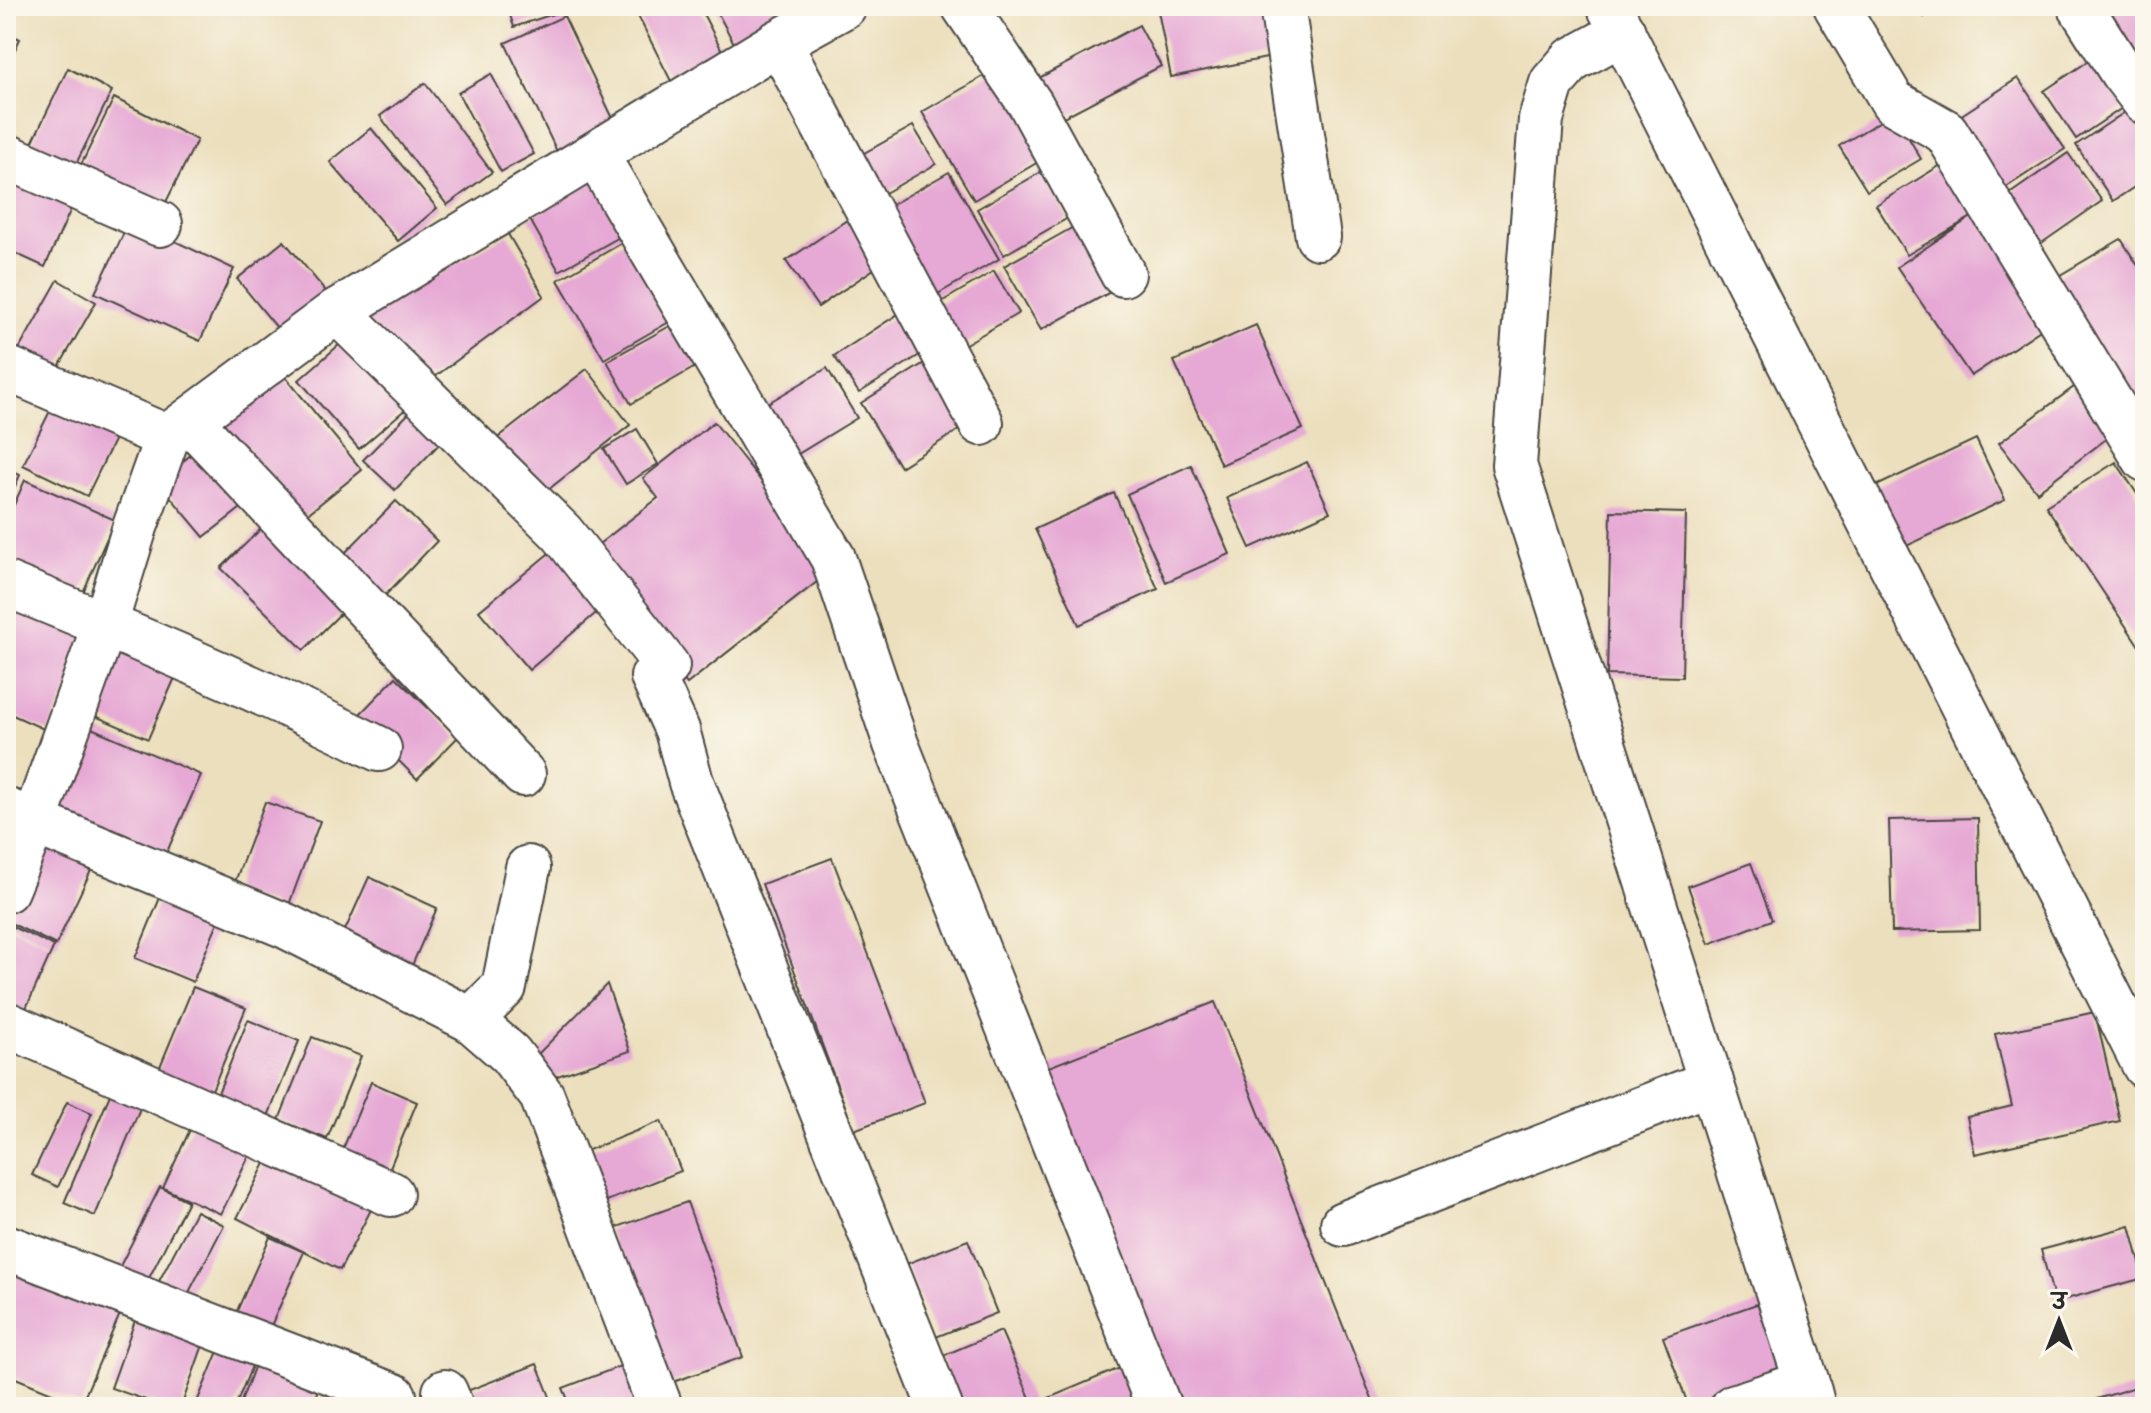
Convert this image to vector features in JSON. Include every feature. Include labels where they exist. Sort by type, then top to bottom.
[{"type":"street","points":[[6,890],[20,816],[105,624],[135,527],[179,429],[337,311],[779,42],[844,6]]},
{"type":"street","points":[[964,6],[1031,105],[1123,274]]},
{"type":"street","points":[[1282,6],[1318,237]]},
{"type":"street","points":[[1836,6],[1893,102],[1946,132],[2145,459]]},
{"type":"street","points":[[2083,8],[2137,77]]},
{"type":"street","points":[[1733,1407],[1810,1395],[1514,465],[1541,119],[1552,83],[1616,19],[2145,1066]]},
{"type":"street","points":[[779,42],[981,423]]},
{"type":"street","points":[[596,155],[833,558],[896,744],[1159,1407]]},
{"type":"street","points":[[6,156],[160,224]]},
{"type":"street","points":[[337,311],[562,533],[660,672],[691,782],[940,1407]]},
{"type":"street","points":[[6,368],[179,429],[523,774]]},
{"type":"street","points":[[6,584],[105,624],[379,749]]},
{"type":"street","points":[[20,816],[286,926],[471,1020],[510,1054],[542,1096],[660,1407]]},
{"type":"street","points":[[471,1020],[504,987],[528,868]]},
{"type":"street","points":[[6,1024],[391,1194]]},
{"type":"street","points":[[1343,1224],[1711,1082]]},
{"type":"street","points":[[6,1247],[394,1396]]},
{"type":"building","points":[[507,6],[561,6],[562,11],[514,27]]},
{"type":"building","points":[[633,6],[699,6],[730,66],[677,93]]},
{"type":"building","points":[[714,6],[788,6],[796,20],[738,51]]},
{"type":"building","points":[[1157,6],[1267,6],[1277,56],[1171,77]]},
{"type":"building","points":[[1916,6],[1941,6],[1924,17]]},
{"type":"building","points":[[2092,6],[2145,6],[2145,35],[2133,54]]},
{"type":"building","points":[[564,16],[619,131],[560,158],[505,43]]},
{"type":"building","points":[[1139,25],[1161,66],[1058,120],[1037,79]]},
{"type":"building","points":[[6,32],[20,39],[6,68]]},
{"type":"building","points":[[2096,56],[2128,104],[2076,139],[2044,91]]},
{"type":"building","points":[[68,68],[112,91],[76,164],[32,143]]},
{"type":"building","points":[[998,68],[1050,155],[974,200],[922,112]]},
{"type":"building","points":[[491,74],[534,154],[501,172],[458,93]]},
{"type":"building","points":[[2018,78],[2065,149],[2000,191],[1954,120]]},
{"type":"building","points":[[425,83],[492,172],[447,205],[380,116]]},
{"type":"building","points":[[114,98],[197,140],[159,216],[76,175]]},
{"type":"building","points":[[2140,102],[2145,110],[2145,180],[2113,201],[2076,145]]},
{"type":"building","points":[[1894,113],[1921,159],[1867,191],[1839,146]]},
{"type":"building","points":[[913,126],[936,164],[871,201],[848,162]]},
{"type":"building","points":[[371,128],[437,208],[398,241],[330,162]]},
{"type":"building","points":[[2068,153],[2102,201],[2036,247],[2001,200]]},
{"type":"building","points":[[1954,157],[2054,321],[1971,376],[1897,267],[1973,216],[1907,255],[1876,205]]},
{"type":"building","points":[[6,158],[79,191],[45,267],[6,249]]},
{"type":"building","points":[[949,172],[999,259],[929,299],[879,212]]},
{"type":"building","points":[[1041,172],[1068,218],[1004,255],[977,209]]},
{"type":"building","points":[[601,178],[632,230],[559,271],[529,218]]},
{"type":"building","points":[[859,212],[890,258],[818,307],[786,261]]},
{"type":"building","points":[[130,220],[234,269],[200,341],[95,293]]},
{"type":"building","points":[[1077,225],[1114,290],[1041,330],[1004,266]]},
{"type":"building","points":[[508,234],[544,296],[429,381],[364,318]]},
{"type":"building","points":[[629,239],[676,318],[604,359],[558,280]]},
{"type":"building","points":[[2121,239],[2145,277],[2145,409],[2132,416],[2050,281]]},
{"type":"building","points":[[284,241],[334,301],[287,340],[237,279]]},
{"type":"building","points":[[994,271],[1019,313],[950,353],[926,311]]},
{"type":"building","points":[[58,280],[96,302],[56,372],[18,351]]},
{"type":"building","points":[[909,307],[934,346],[859,393],[834,356]]},
{"type":"building","points":[[679,321],[704,362],[631,404],[607,361]]},
{"type":"building","points":[[1256,325],[1303,429],[1221,465],[1174,361]]},
{"type":"building","points":[[348,337],[408,407],[359,449],[299,380]]},
{"type":"building","points":[[934,357],[973,421],[900,467],[861,403]]},
{"type":"building","points":[[827,368],[857,418],[793,457],[763,406]]},
{"type":"building","points":[[587,369],[630,425],[535,500],[491,443]]},
{"type":"building","points":[[283,374],[362,470],[300,520],[221,424]]},
{"type":"building","points":[[2082,381],[2119,429],[2037,492],[1999,443]]},
{"type":"building","points":[[60,391],[123,422],[87,496],[23,465]]},
{"type":"building","points":[[412,410],[443,440],[395,490],[363,460]]},
{"type":"building","points":[[714,422],[832,570],[687,684],[585,555],[658,498],[643,478]]},
{"type":"building","points":[[637,429],[658,464],[626,484],[604,449]]},
{"type":"building","points":[[1976,439],[2005,500],[1898,550],[1870,489]]},
{"type":"building","points":[[204,444],[250,501],[204,537],[158,482]]},
{"type":"building","points":[[1307,462],[1330,512],[1250,548],[1227,498]]},
{"type":"building","points":[[2116,462],[2145,506],[2145,655],[2046,506]]},
{"type":"building","points":[[1191,465],[1230,554],[1166,582],[1127,494]]},
{"type":"building","points":[[6,469],[20,475],[6,506]]},
{"type":"building","points":[[25,480],[115,520],[81,597],[6,564],[6,523]]},
{"type":"building","points":[[1114,493],[1158,589],[1079,625],[1035,529]]},
{"type":"building","points":[[396,501],[437,541],[378,603],[336,562]]},
{"type":"building","points":[[1611,511],[1686,513],[1682,677],[1607,675]]},
{"type":"building","points":[[269,521],[351,603],[304,650],[221,568]]},
{"type":"building","points":[[559,545],[608,603],[529,670],[479,611]]},
{"type":"building","points":[[6,601],[91,641],[48,731],[6,712]]},
{"type":"building","points":[[120,636],[181,664],[148,739],[86,712]]},
{"type":"building","points":[[396,677],[458,737],[417,779],[356,718]]},
{"type":"building","points":[[89,727],[201,775],[162,863],[51,815]]},
{"type":"building","points":[[265,802],[320,821],[287,910],[232,890]]},
{"type":"building","points":[[1978,818],[1980,930],[1892,932],[1889,820]]},
{"type":"building","points":[[43,837],[95,862],[56,945],[6,921],[6,915]]},
{"type":"building","points":[[832,858],[925,1103],[854,1130],[762,884]]},
{"type":"building","points":[[1751,863],[1772,920],[1709,944],[1688,886]]},
{"type":"building","points":[[369,877],[437,908],[407,977],[338,946]]},
{"type":"building","points":[[164,888],[222,912],[193,982],[135,958]]},
{"type":"building","points":[[6,924],[54,946],[19,1024],[6,1018]]},
{"type":"building","points":[[607,984],[630,1051],[546,1080],[538,1054]]},
{"type":"building","points":[[193,987],[246,1008],[210,1095],[157,1074]]},
{"type":"building","points":[[1215,1002],[1375,1407],[1179,1407],[1046,1068]]},
{"type":"building","points":[[2095,1012],[2120,1121],[1975,1154],[1967,1117],[2012,1106],[1995,1034]]},
{"type":"building","points":[[248,1020],[299,1041],[264,1126],[213,1105]]},
{"type":"building","points":[[312,1037],[361,1056],[327,1139],[279,1120]]},
{"type":"building","points":[[371,1082],[417,1102],[384,1182],[337,1163]]},
{"type":"building","points":[[111,1092],[141,1106],[95,1216],[64,1203]]},
{"type":"building","points":[[67,1102],[92,1113],[58,1187],[32,1175]]},
{"type":"building","points":[[661,1121],[681,1171],[602,1203],[581,1153]]},
{"type":"building","points":[[193,1123],[252,1150],[221,1214],[163,1188]]},
{"type":"building","points":[[274,1146],[377,1198],[340,1270],[237,1218]]},
{"type":"building","points":[[160,1187],[188,1201],[146,1284],[118,1270]]},
{"type":"building","points":[[687,1202],[743,1357],[665,1385],[609,1230]]},
{"type":"building","points":[[196,1211],[224,1225],[186,1298],[158,1283]]},
{"type":"building","points":[[2130,1226],[2144,1278],[2055,1302],[2041,1250]]},
{"type":"building","points":[[270,1237],[304,1252],[266,1337],[232,1322]]},
{"type":"building","points":[[968,1240],[997,1313],[936,1337],[906,1264]]},
{"type":"building","points":[[6,1267],[120,1314],[81,1405],[6,1374]]},
{"type":"building","points":[[1765,1301],[1793,1374],[1701,1407],[1689,1407],[1663,1337]]},
{"type":"building","points":[[137,1315],[205,1339],[181,1407],[166,1407],[111,1388]]},
{"type":"building","points":[[1001,1331],[1034,1407],[962,1407],[940,1357]]},
{"type":"building","points":[[223,1339],[257,1354],[235,1407],[195,1407]]},
{"type":"building","points":[[639,1359],[658,1407],[571,1407],[563,1388]]},
{"type":"building","points":[[537,1364],[554,1407],[464,1407],[459,1394]]},
{"type":"building","points":[[255,1365],[318,1390],[311,1407],[239,1407]]},
{"type":"building","points":[[1120,1368],[1136,1407],[1041,1407],[1039,1402]]},
{"type":"building","points":[[2145,1384],[2145,1407],[2100,1407],[2097,1399]]},
{"type":"building","points":[[335,1390],[377,1407],[327,1407]]}]
